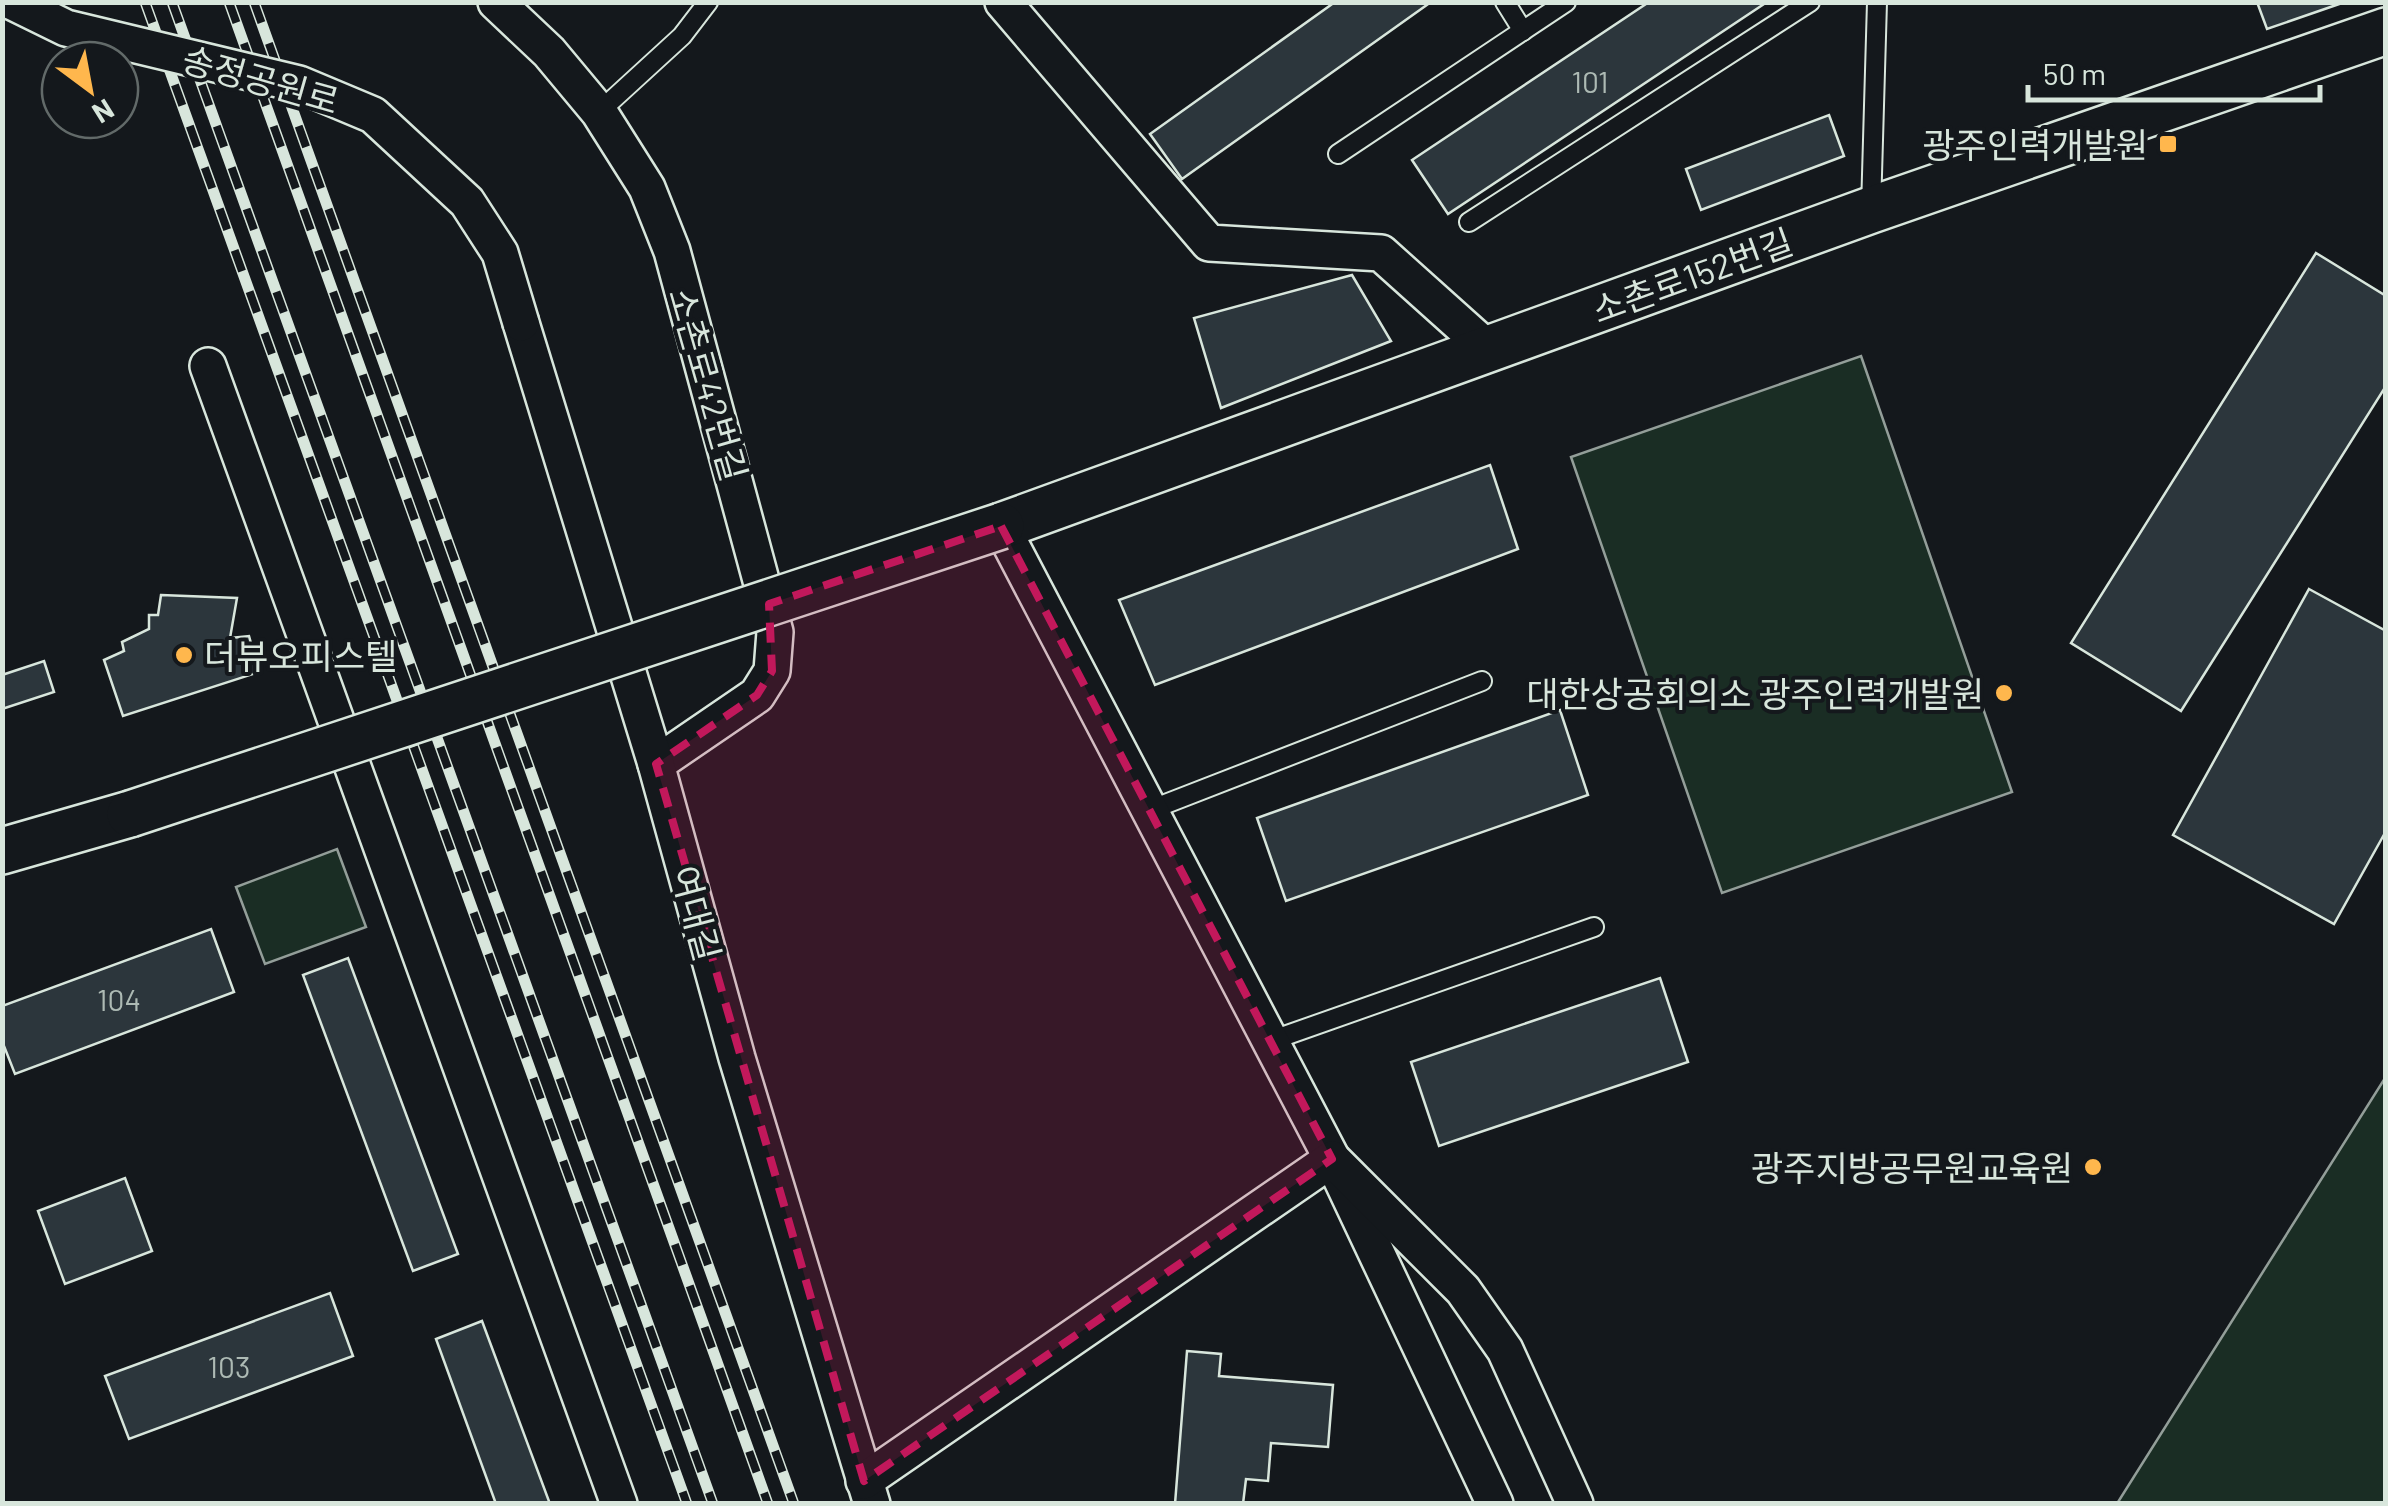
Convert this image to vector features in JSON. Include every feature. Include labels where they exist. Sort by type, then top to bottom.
[{"type":"street","name":"송정공원로","points":[[13,2],[66,28],[300,84],[373,115],[467,202],[500,253],[521,322]]},
{"type":"street","name":"소촌로42번길","points":[[496,2],[549,52],[599,112],[646,188],[672,251],[775,632],[772,671],[757,695],[656,764]]},
{"type":"street","points":[[1003,2],[1209,243],[1381,253],[1488,349]]},
{"type":"street","name":"소촌로152번길","points":[[2,851],[130,814],[1001,526],[1871,210],[2386,31]]},
{"type":"street","name":"여대길","points":[[521,322],[656,764],[737,1058],[868,1492]]},
{"type":"street","points":[[208,366],[619,1504]]},
{"type":"street","points":[[1001,526],[1332,1158],[1495,1504]]},
{"type":"street","points":[[868,1492],[1332,1158]]},
{"type":"street","points":[[1332,1158],[1463,1290],[1505,1350],[1575,1504]]},
{"type":"lane","points":[[599,112],[682,36],[708,2]]},
{"type":"lane","points":[[1506,2],[1523,31]]},
{"type":"lane","points":[[1338,154],[1566,2]]},
{"type":"lane","points":[[1469,222],[1810,2]]},
{"type":"lane","points":[[1871,210],[1877,2]]},
{"type":"lane","points":[[1150,810],[1482,681]]},
{"type":"lane","points":[[1270,1040],[1594,927]]},
{"type":"highlighted area","points":[[1001,526],[1332,1159],[864,1481],[656,764],[757,695],[772,671],[769,604]]},
{"type":"green space","points":[[1861,356],[2012,792],[1722,893],[1571,457]]},
{"type":"green space","points":[[337,849],[366,927],[265,964],[236,887]]},
{"type":"green space","points":[[2385,1078],[2385,1503],[2118,1502]]},
{"type":"building","points":[[1335,2],[1431,2],[1182,179],[1150,134]]},
{"type":"building","points":[[1649,2],[1767,2],[1448,214],[1412,160]]},
{"type":"building","points":[[2257,2],[2345,2],[2267,29]]},
{"type":"building","points":[[1829,115],[1844,156],[1701,210],[1686,169]]},
{"type":"building","points":[[2316,253],[2386,296],[2386,386],[2181,711],[2071,643]]},
{"type":"building","points":[[1352,275],[1391,341],[1221,408],[1194,318]]},
{"type":"building","points":[[1490,465],[1518,549],[1155,685],[1119,600]]},
{"type":"building","points":[[2309,589],[2386,631],[2386,831],[2334,924],[2173,835]]},
{"type":"building","name":"더뷰오피스텔","points":[[161,595],[237,598],[230,638],[249,636],[259,672],[123,716],[104,660],[124,651],[122,642],[149,629],[149,615],[158,615]]},
{"type":"building","points":[[44,661],[54,692],[2,709],[2,675]]},
{"type":"building","points":[[1560,710],[1588,795],[1286,901],[1257,818]]},
{"type":"building","points":[[211,929],[234,992],[15,1074],[2,1041],[2,1006]]},
{"type":"building","points":[[348,958],[458,1254],[413,1271],[303,975]]},
{"type":"building","points":[[1660,978],[1688,1062],[1439,1146],[1411,1062]]},
{"type":"building","points":[[125,1178],[152,1251],[65,1284],[38,1211]]},
{"type":"building","points":[[330,1293],[353,1356],[129,1439],[105,1376]]},
{"type":"building","points":[[482,1321],[550,1504],[496,1504],[436,1339]]},
{"type":"building","points":[[1187,1351],[1221,1354],[1219,1376],[1333,1385],[1328,1447],[1271,1443],[1268,1481],[1246,1479],[1243,1504],[1175,1504]]},
{"type":"railway","points":[[145,2],[687,1504]]},
{"type":"railway","points":[[172,2],[713,1504]]},
{"type":"railway","points":[[229,2],[768,1504]]},
{"type":"railway","points":[[254,2],[794,1504]]},
{"type":"place","name":"광주인력개발원","points":[[2168,144]]},
{"type":"place","name":"더뷰오피스텔","points":[[184,655]]},
{"type":"place","name":"대한상공회의소 광주인력개발원","points":[[2004,693]]},
{"type":"place","name":"광주지방공무원교육원","points":[[2093,1167]]}]
